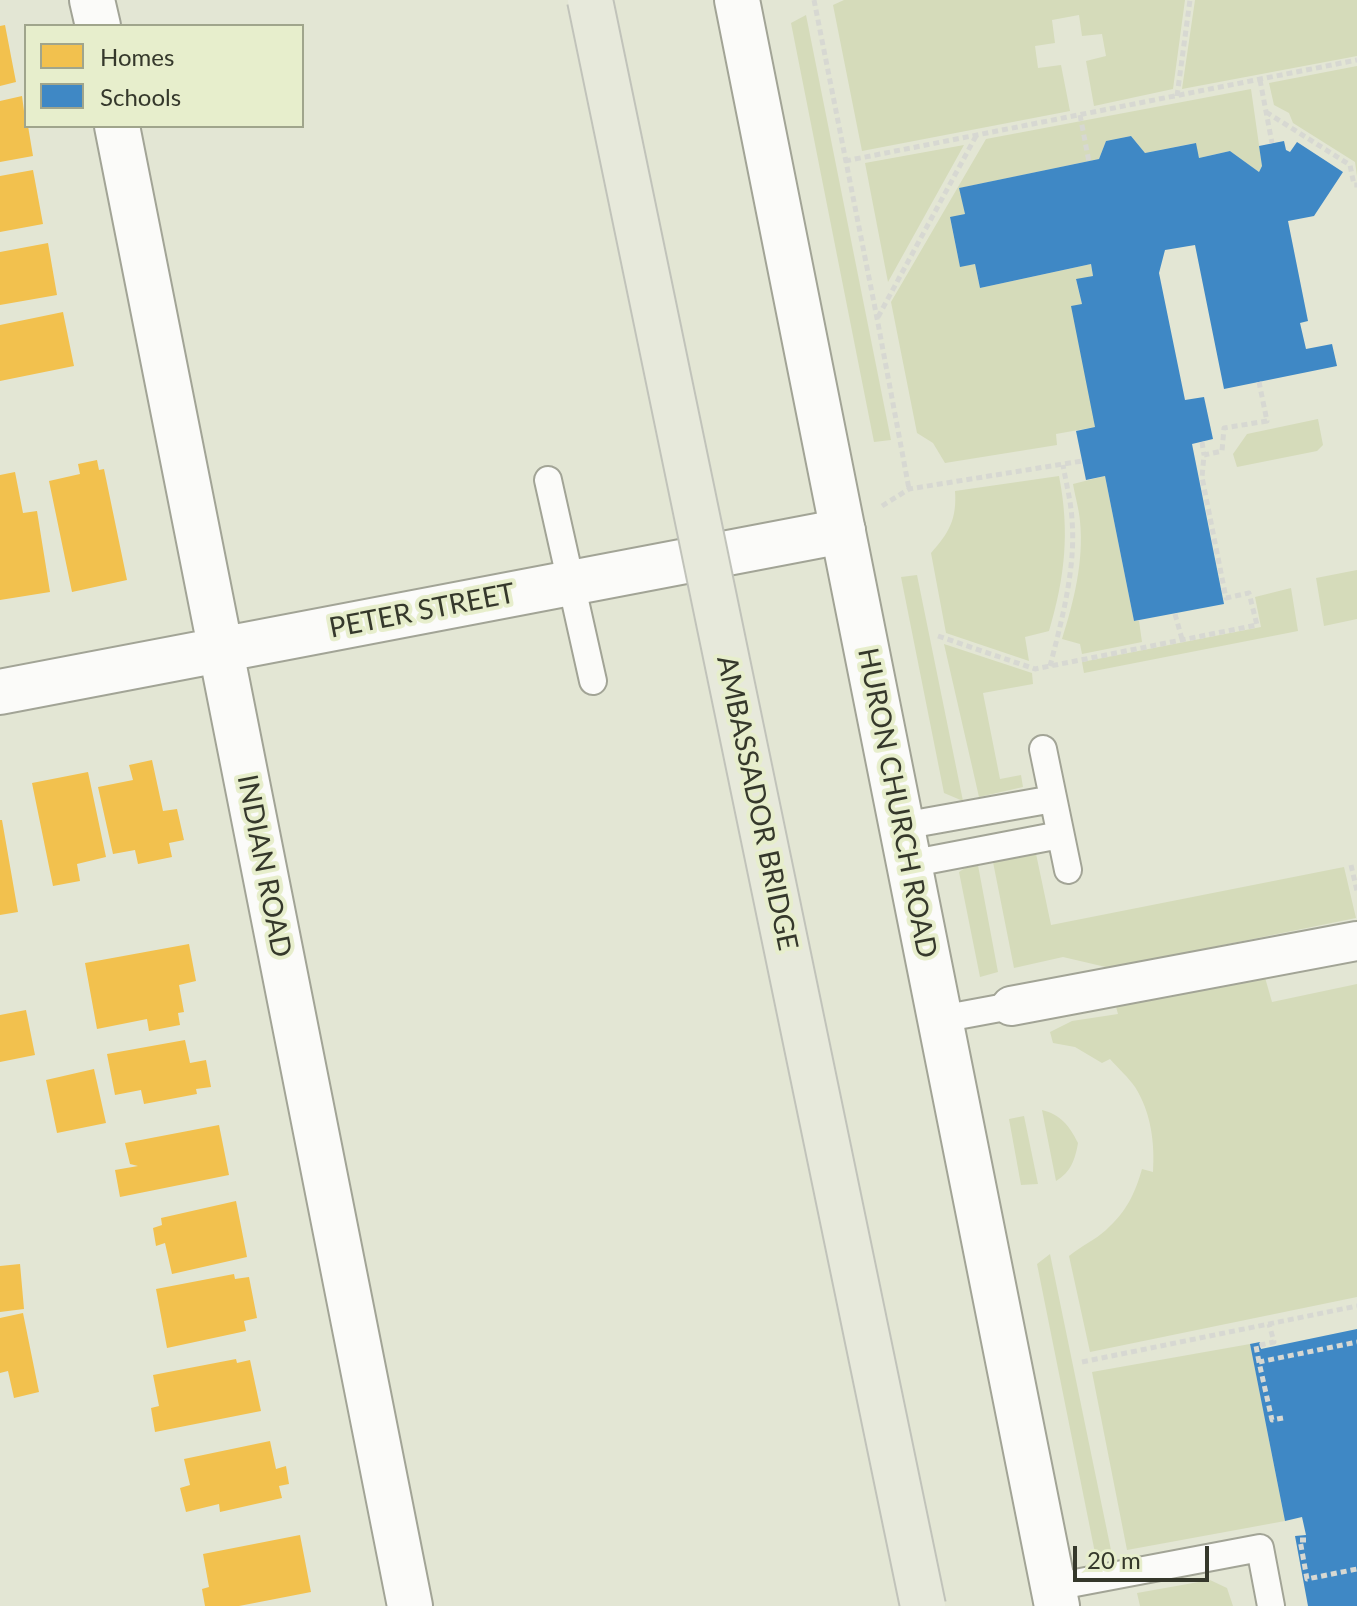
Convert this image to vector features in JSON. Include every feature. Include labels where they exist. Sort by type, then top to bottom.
[{"type":"highway","name":"AMBASSADOR BRIDGE","points":[[590,0],[923,1606]]},
{"type":"street","points":[[92,0],[98,24]]},
{"type":"street","name":"HURON CHURCH ROAD","points":[[737,0],[1056,1597]]},
{"type":"street","name":"INDIAN ROAD","points":[[117,128],[410,1606]]},
{"type":"street","name":"PETER STREET","points":[[0,692],[843,531]]},
{"type":"street","points":[[1011,1006],[1357,941]]},
{"type":"lane","points":[[548,480],[593,681]]},
{"type":"lane","points":[[1043,749],[1068,870]]},
{"type":"lane","points":[[906,845],[1053,799]]},
{"type":"lane","points":[[906,845],[1060,835]]},
{"type":"lane","points":[[941,1019],[1011,1006]]},
{"type":"lane","points":[[1056,1597],[1260,1548],[1271,1606]]},
{"type":"path","points":[[814,0],[909,489],[1082,461]]},
{"type":"path","points":[[1177,96],[1190,0]]},
{"type":"path","points":[[845,161],[1357,60]]},
{"type":"path","points":[[1260,80],[1272,143]]},
{"type":"path","points":[[1266,112],[1350,165],[1354,185],[1357,185]]},
{"type":"path","points":[[1080,115],[1089,162]]},
{"type":"path","points":[[877,318],[976,135]]},
{"type":"path","points":[[1204,455],[1222,451],[1224,428],[1267,421],[1259,382]]},
{"type":"path","points":[[938,636],[1035,669],[1257,625],[1249,593],[1226,598],[1202,477],[1202,442]]},
{"type":"path","points":[[1050,666],[1070,573],[1072,521],[1063,465]]},
{"type":"path","points":[[1175,614],[1182,639]]},
{"type":"path","points":[[1351,865],[1357,891]]},
{"type":"path","points":[[1082,1362],[1357,1306]]},
{"type":"path","points":[[1269,1324],[1274,1342],[1256,1346],[1272,1420],[1283,1418]]},
{"type":"path","points":[[1259,1362],[1357,1342]]},
{"type":"path","points":[[1306,1540],[1300,1540],[1307,1579],[1357,1569]]},
{"type":"green space","points":[[844,0],[1185,0],[1173,89],[1094,106],[1086,61],[1106,56],[1102,34],[1082,36],[1079,15],[1052,20],[1055,43],[1035,46],[1038,68],[1061,65],[1070,111],[862,151],[833,5]]},
{"type":"green space","points":[[1195,0],[1357,0],[1357,56],[1182,89]]},
{"type":"green space","points":[[806,15],[891,440],[874,442],[791,23]]},
{"type":"green space","points":[[1357,66],[1357,176],[1355,162],[1293,123],[1289,113],[1274,105],[1269,83]]},
{"type":"green space","points":[[1251,89],[1262,166],[1259,172],[1230,151],[1199,158],[1195,143],[1145,153],[1131,136],[1106,141],[1099,159],[960,188],[965,214],[950,218],[960,266],[975,264],[980,288],[1091,264],[1093,276],[1076,280],[1082,304],[1095,427],[1056,434],[1057,445],[945,463],[933,443],[917,433],[891,302],[986,139]]},
{"type":"green space","points":[[964,145],[888,282],[865,163]]},
{"type":"green space","points":[[1318,419],[1323,445],[1317,451],[1237,467],[1233,454],[1247,434]]},
{"type":"green space","points":[[1059,476],[1065,535],[1059,592],[1049,631],[1025,637],[1029,661],[946,633],[931,553],[950,525],[955,510],[955,491]]},
{"type":"green space","points":[[1105,476],[1134,621],[1139,621],[1142,642],[1082,654],[1080,644],[1062,639],[1074,596],[1081,551],[1073,484]]},
{"type":"green space","points":[[1357,570],[1357,619],[1324,626],[1316,578]]},
{"type":"green space","points":[[917,575],[963,801],[944,793],[901,577]]},
{"type":"green space","points":[[1291,588],[1298,631],[1084,673],[1082,662],[1261,627],[1255,597]]},
{"type":"green space","points":[[944,644],[1032,673],[1033,684],[983,693],[1000,779],[1021,775],[1023,787],[979,797]]},
{"type":"green space","points":[[1035,849],[1051,925],[1344,867],[1356,918],[1110,968],[1063,957],[1014,968],[992,857]]},
{"type":"green space","points":[[977,860],[998,972],[980,977],[959,872]]},
{"type":"green space","points":[[1264,974],[1272,1002],[1357,984],[1357,1297],[1090,1352],[1069,1256],[1102,1234],[1119,1216],[1133,1195],[1142,1169],[1153,1172],[1152,1139],[1140,1097],[1110,1059],[1102,1063],[1075,1047],[1053,1043],[1050,1032],[1072,1021],[1118,1014],[1115,1003]]},
{"type":"green space","points":[[1042,1110],[1064,1122],[1078,1143],[1072,1165],[1056,1181]]},
{"type":"green space","points":[[1024,1116],[1038,1184],[1021,1185],[1009,1119]]},
{"type":"green space","points":[[1050,1254],[1112,1555],[1095,1553],[1037,1264]]},
{"type":"green space","points":[[1250,1344],[1285,1521],[1127,1550],[1092,1372]]},
{"type":"green space","points":[[1210,1580],[1227,1588],[1233,1606],[1140,1606],[1137,1593]]},
{"type":"building: Homes","points":[[5,25],[16,82],[0,86],[0,26]]},
{"type":"building: Homes","points":[[22,96],[24,128],[28,128],[33,156],[0,162],[0,101]]},
{"type":"building: Homes","points":[[33,170],[43,224],[0,232],[0,176]]},
{"type":"building: Homes","points":[[48,243],[57,295],[0,305],[0,252]]},
{"type":"building: Homes","points":[[63,312],[74,366],[0,381],[0,325]]},
{"type":"building: Homes","points":[[97,460],[99,470],[104,469],[127,580],[72,592],[49,481],[80,474],[78,464]]},
{"type":"building: Homes","points":[[15,472],[23,513],[37,511],[50,592],[0,600],[0,475]]},
{"type":"building: Homes","points":[[152,760],[163,811],[177,809],[184,840],[169,843],[172,857],[138,864],[135,850],[113,854],[98,787],[133,780],[129,765]]},
{"type":"building: Homes","points":[[88,772],[106,857],[77,864],[80,881],[53,886],[32,783]]},
{"type":"building: Homes","points":[[0,820],[18,912],[0,915]]},
{"type":"building: Homes","points":[[189,944],[196,981],[179,985],[184,1012],[178,1013],[180,1025],[149,1031],[147,1019],[97,1029],[85,963]]},
{"type":"building: Homes","points":[[26,1010],[35,1055],[0,1062],[0,1015]]},
{"type":"building: Homes","points":[[185,1040],[190,1063],[206,1060],[211,1087],[196,1089],[197,1094],[144,1104],[141,1090],[115,1095],[107,1054]]},
{"type":"building: Homes","points":[[94,1069],[106,1123],[57,1133],[46,1080]]},
{"type":"building: Homes","points":[[219,1125],[229,1175],[120,1197],[115,1170],[138,1166],[130,1164],[125,1143]]},
{"type":"building: Homes","points":[[236,1201],[247,1257],[172,1274],[165,1243],[156,1246],[153,1228],[162,1225],[161,1218]]},
{"type":"building: Homes","points":[[20,1264],[24,1309],[0,1312],[0,1266]]},
{"type":"building: Homes","points":[[234,1274],[235,1279],[249,1277],[257,1318],[244,1321],[246,1331],[167,1348],[156,1289]]},
{"type":"building: Homes","points":[[23,1313],[39,1392],[14,1398],[8,1371],[0,1373],[0,1318]]},
{"type":"building: Homes","points":[[236,1359],[237,1363],[250,1360],[261,1411],[155,1432],[151,1408],[159,1406],[153,1375]]},
{"type":"building: Homes","points":[[270,1441],[276,1469],[286,1466],[289,1484],[279,1486],[282,1498],[220,1512],[219,1504],[186,1512],[180,1488],[190,1485],[184,1459]]},
{"type":"building: Homes","points":[[300,1535],[311,1592],[239,1606],[205,1606],[202,1589],[209,1587],[203,1554]]},
{"type":"building: Schools","points":[[1131,136],[1145,153],[1196,143],[1199,158],[1230,151],[1259,172],[1262,166],[1259,146],[1284,141],[1286,150],[1290,152],[1297,142],[1343,172],[1314,216],[1288,221],[1308,321],[1300,323],[1306,349],[1332,344],[1337,366],[1224,389],[1195,245],[1165,250],[1159,273],[1185,400],[1204,397],[1213,439],[1192,444],[1224,604],[1134,621],[1105,476],[1086,480],[1076,431],[1095,427],[1071,306],[1082,304],[1076,279],[1093,276],[1091,264],[980,288],[975,264],[960,267],[950,217],[965,214],[959,188],[1099,159],[1106,141]]},
{"type":"building: Schools","points":[[1357,1329],[1357,1606],[1308,1606],[1295,1536],[1306,1535],[1302,1517],[1285,1521],[1250,1344],[1260,1342],[1261,1349]]}]
